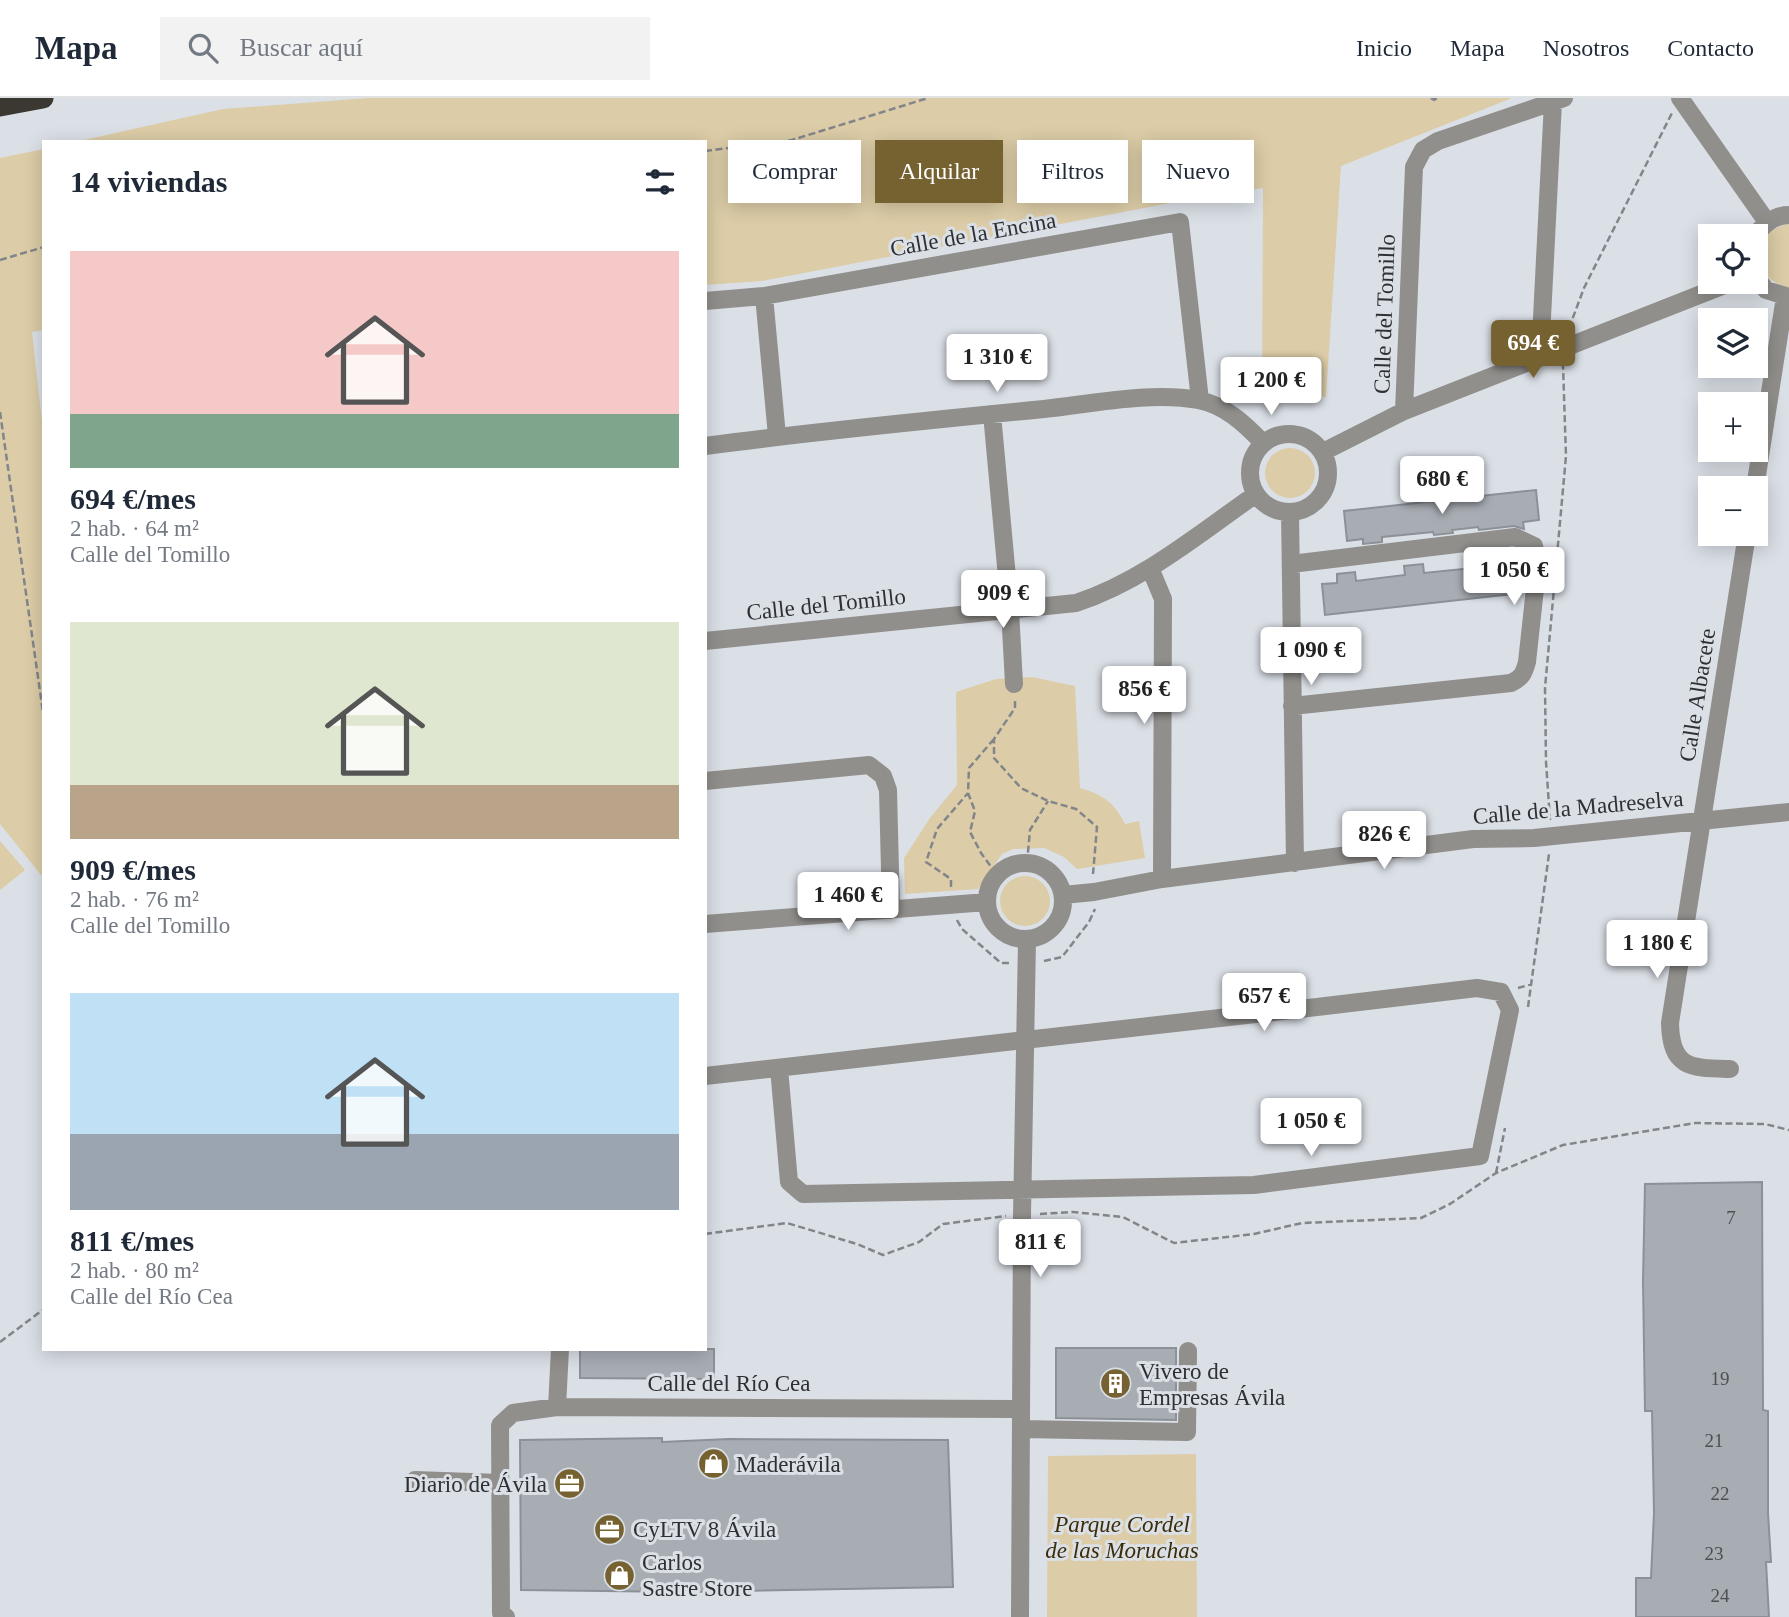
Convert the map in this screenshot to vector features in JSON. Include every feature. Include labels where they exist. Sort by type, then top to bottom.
[{"type":"highway","points":[[0,106],[43,98]]},
{"type":"street","name":"Calle del Tomillo","points":[[1404,411],[1415,167],[1423,150],[1438,141],[1558,100],[1540,357]]},
{"type":"street","points":[[1677,104],[1767,222],[1789,215]]},
{"type":"street","name":"Calle de la Encina","points":[[707,301],[764,296],[1180,222],[1200,400]]},
{"type":"street","points":[[1757,476],[1787,297],[1768,291]]},
{"type":"street","name":"Calle del Tomillo","points":[[1323,452],[1404,411],[1702,294]]},
{"type":"street","points":[[764,296],[778,436]]},
{"type":"street","points":[[707,446],[778,436],[1144,399],[1200,400],[1238,418],[1263,443]]},
{"type":"street","points":[[992,414],[1014,684]]},
{"type":"street","points":[[1283,433],[1295,433],[1306,437],[1323,452],[1329,474],[1326,486],[1312,505],[1290,512],[1277,510],[1265,504],[1256,494],[1250,473],[1251,462],[1263,443],[1283,433]]},
{"type":"street","name":"Calle del Tomillo","points":[[707,641],[1076,603],[1100,595],[1150,568],[1256,494]]},
{"type":"street","points":[[1290,512],[1295,863]]},
{"type":"street","points":[[1291,564],[1515,537],[1534,545],[1538,561],[1527,662],[1524,675],[1520,679],[1511,683],[1292,706]]},
{"type":"street","name":"Calle Albacete","points":[[1730,1069],[1693,1068],[1678,1057],[1670,1043],[1670,1023],[1745,546]]},
{"type":"street","points":[[1150,568],[1163,599],[1162,878]]},
{"type":"street","points":[[707,780],[869,765],[883,776],[888,790],[891,909]]},
{"type":"street","name":"Calle de la Madreselva","points":[[1063,895],[1094,892],[1162,878],[1473,839],[1551,836],[1789,813]]},
{"type":"street","points":[[1027,863],[1040,865],[1051,872],[1063,895],[1063,908],[1059,920],[1051,930],[1040,937],[1027,940],[1015,939],[1003,933],[989,914],[987,901],[992,883],[998,875],[1016,864],[1027,863]]},
{"type":"street","points":[[707,924],[987,901]]},
{"type":"street","points":[[1020,1617],[1027,940]]},
{"type":"street","points":[[707,1076],[779,1068],[1027,1042],[1477,988],[1501,992],[1510,1010],[1480,1156],[1254,1185],[1023,1192],[803,1194],[789,1182],[779,1068]]},
{"type":"street","points":[[557,1407],[560,1351]]},
{"type":"street","points":[[1021,1429],[1187,1432],[1188,1351]]},
{"type":"street","name":"Calle del Río Cea","points":[[506,1617],[501,1613],[500,1424],[513,1413],[557,1407],[1021,1409]]},
{"type":"street","points":[[415,1480],[500,1483]]},
{"type":"path","points":[[707,150],[792,140],[928,98]]},
{"type":"path","points":[[1431,98],[1437,98]]},
{"type":"path","points":[[1527,1009],[1551,836],[1545,688],[1566,456],[1563,349],[1584,288],[1677,104]]},
{"type":"path","points":[[0,260],[42,248]]},
{"type":"path","points":[[0,412],[42,705]]},
{"type":"path","points":[[998,875],[981,853],[970,832],[975,811],[968,793],[969,768],[994,739],[1015,708],[1014,684]]},
{"type":"path","points":[[994,739],[994,758],[1021,788],[1048,801],[1076,809],[1097,827],[1096,853]]},
{"type":"path","points":[[1027,863],[1030,830],[1048,801]]},
{"type":"path","points":[[1496,1173],[1506,1122]]},
{"type":"path","points":[[0,1342],[42,1310]]},
{"type":"green space","points":[[369,98],[1512,98],[1341,166],[1326,397],[1262,390],[1263,188],[1254,189],[1254,140],[1142,140],[1142,203],[1171,203],[762,281],[707,285],[707,140],[84,140],[223,109]]},
{"type":"green space","points":[[42,149],[42,330],[32,332],[42,422],[42,875],[0,824],[0,158]]},
{"type":"green space","points":[[1789,224],[1789,288],[1768,277],[1768,234],[1776,228]]},
{"type":"green space","points":[[1280,449],[1300,449],[1314,463],[1314,483],[1300,497],[1280,497],[1266,483],[1266,463]]},
{"type":"green space","points":[[1032,677],[1075,686],[1080,788],[1107,800],[1125,824],[1139,821],[1145,858],[1077,869],[1064,857],[1044,848],[1013,849],[1002,854],[978,889],[905,894],[904,858],[930,818],[957,785],[956,692],[996,679]]},
{"type":"green space","points":[[0,841],[25,870],[0,890]]},
{"type":"green space","points":[[1015,877],[1035,877],[1049,891],[1049,911],[1035,925],[1015,925],[1001,911],[1001,891]]},
{"type":"green space","name":"Parque Cordel de las Moruchas","points":[[1196,1454],[1197,1617],[1047,1617],[1048,1456]]},
{"type":"building","points":[[1536,490],[1539,520],[1523,522],[1524,529],[1514,526],[1479,530],[1478,527],[1434,535],[1433,532],[1382,537],[1382,542],[1363,544],[1363,539],[1347,541],[1344,511]]},
{"type":"building","points":[[1491,556],[1492,566],[1509,564],[1512,594],[1325,615],[1322,584],[1337,583],[1337,574],[1355,572],[1356,581],[1405,575],[1404,566],[1423,564],[1424,573],[1473,568],[1472,559]]},
{"type":"building","points":[[1762,1182],[1763,1410],[1768,1411],[1771,1562],[1766,1562],[1769,1617],[1636,1617],[1636,1578],[1651,1578],[1654,1513],[1652,1411],[1645,1411],[1645,1184]]},
{"type":"building","name":"Vivero de Empresas Ávila","points":[[1056,1348],[1176,1348],[1176,1420],[1056,1418]]},
{"type":"building","points":[[714,1349],[714,1379],[580,1378],[580,1351]]},
{"type":"building","points":[[662,1438],[662,1442],[729,1439],[948,1440],[953,1587],[684,1592],[521,1590],[520,1440]]},
{"type":"place","name":"Vivero de Empresas Ávila","points":[[1116,1384]]},
{"type":"place","name":"Maderávila","points":[[713,1464]]},
{"type":"place","name":"Diario de Ávila","points":[[570,1484]]},
{"type":"place","name":"CyLTV 8 Ávila","points":[[610,1529]]},
{"type":"place","name":"Carlos Sastre Store","points":[[619,1575]]}]
